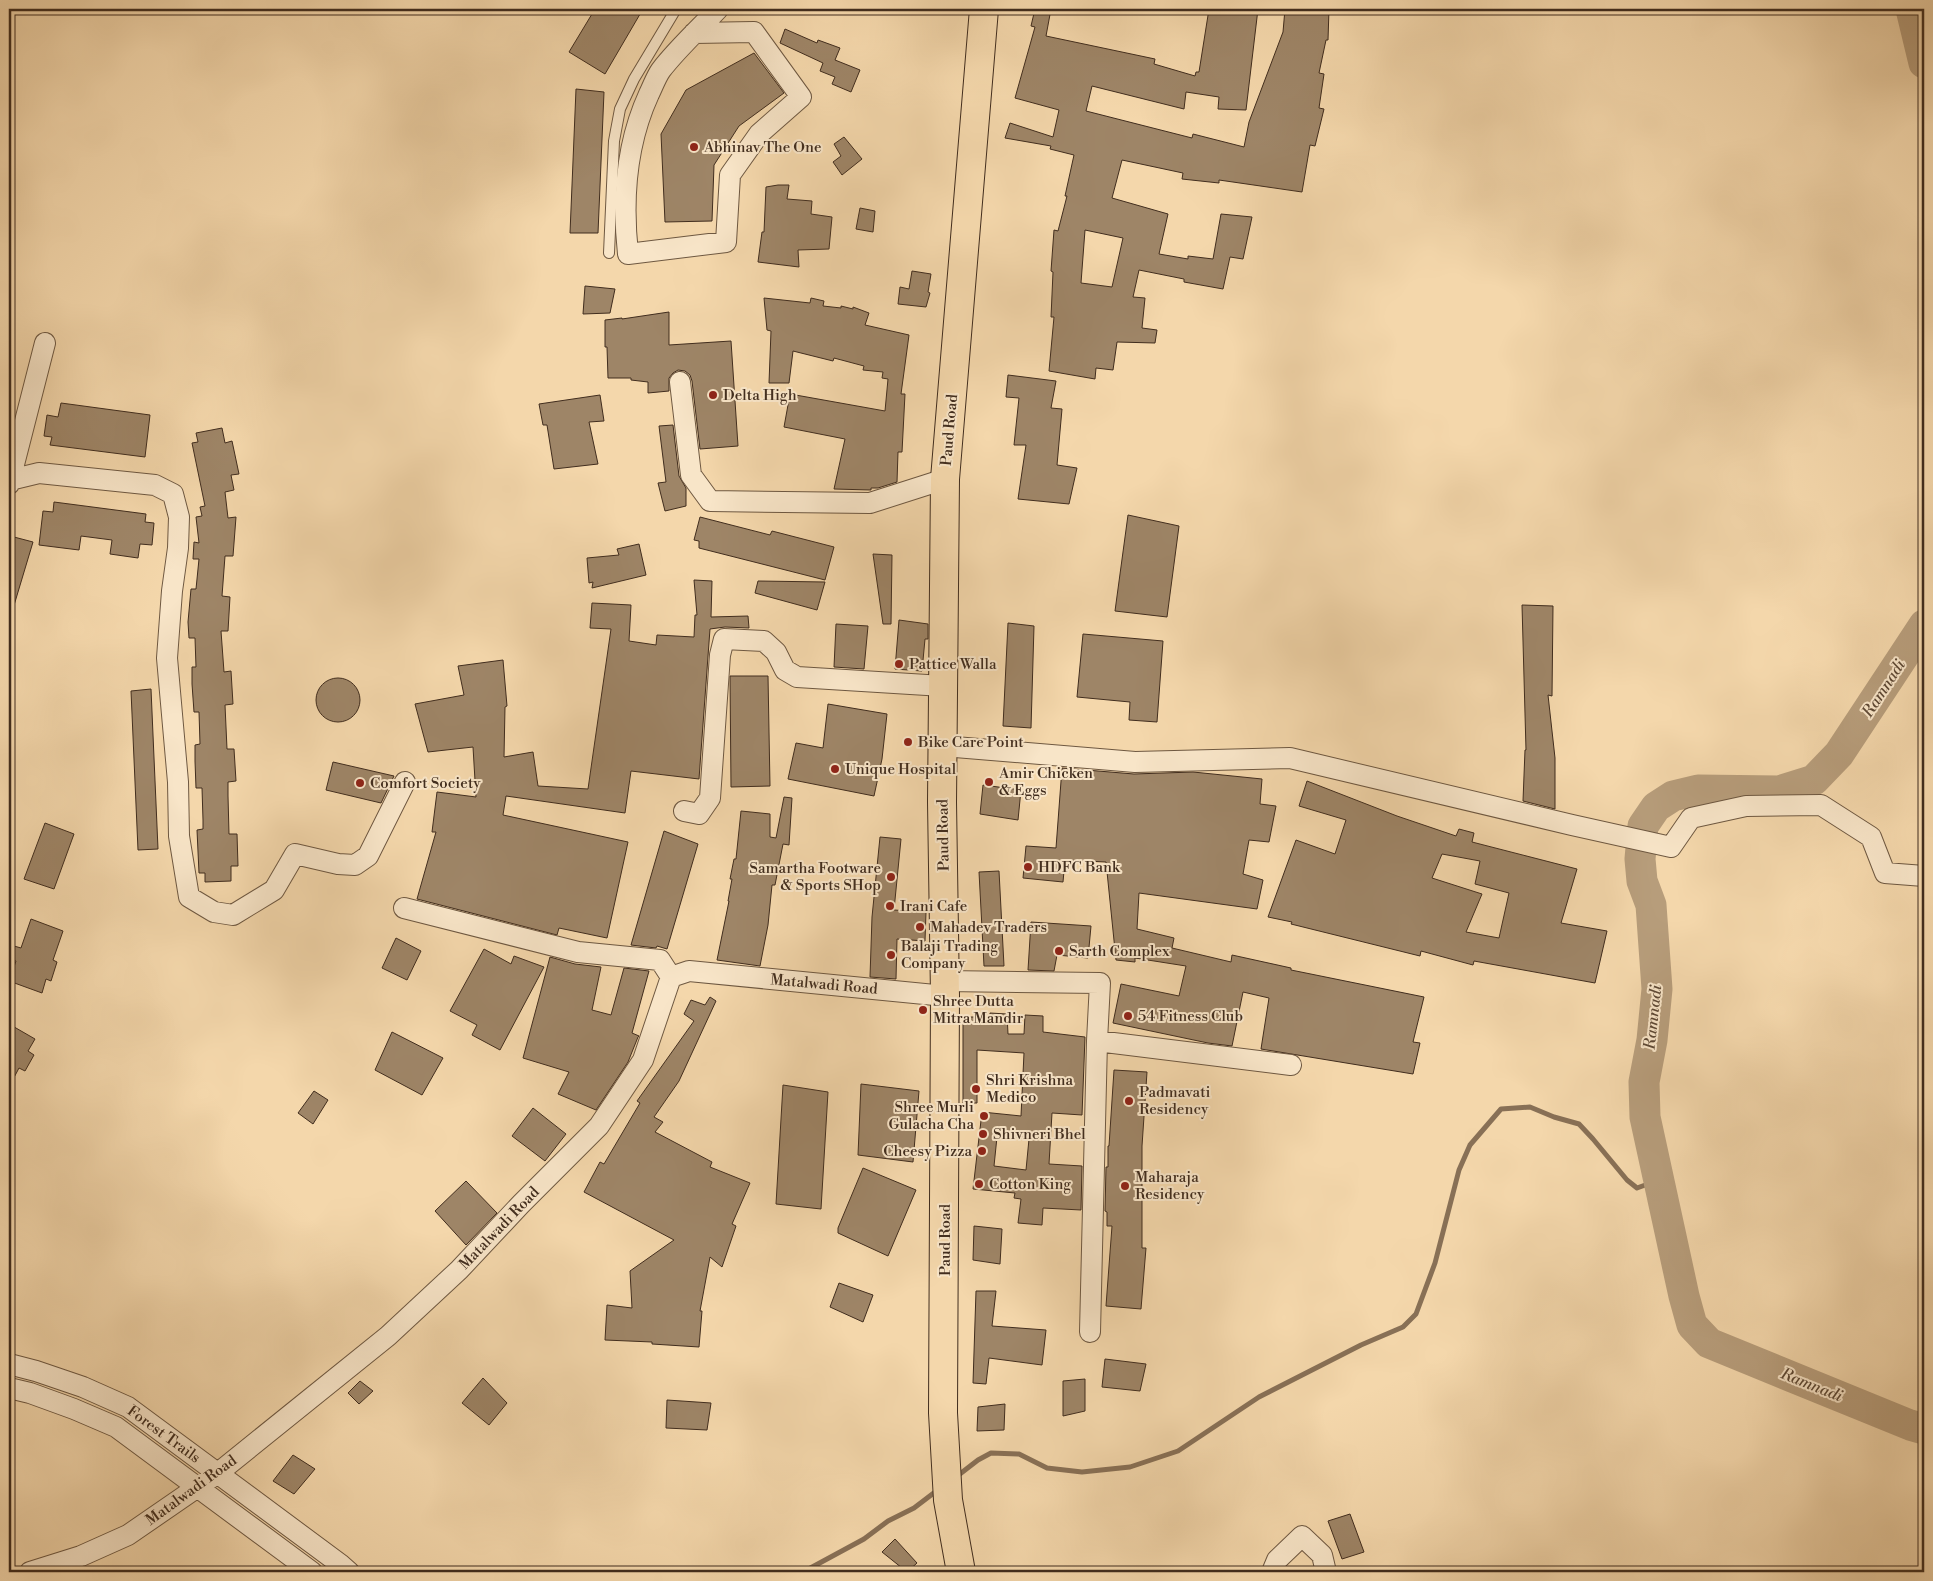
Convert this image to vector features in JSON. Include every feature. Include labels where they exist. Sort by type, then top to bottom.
[{"type":"main road","name":"Paud Road","points":[[960,1572],[948,1500],[943,1413],[945,988],[943,686],[945,479],[984,9]]},
{"type":"street","points":[[694,33],[754,32],[801,97],[759,134],[730,174],[726,242],[628,254],[626,230],[627,167],[640,114],[660,71],[694,33],[718,9]]},
{"type":"street","points":[[10,482],[45,343]]},
{"type":"street","points":[[680,382],[691,475],[710,501],[870,503],[945,479]]},
{"type":"street","points":[[10,482],[39,473],[155,485],[173,494],[179,517],[178,548],[172,591],[167,658],[178,782],[179,836],[189,897],[214,912],[233,915],[274,890],[295,854],[338,864],[355,865],[368,856],[405,782]]},
{"type":"street","points":[[684,811],[698,814],[710,798],[720,655],[724,639],[764,641],[776,652],[785,670],[797,677],[943,686]]},
{"type":"street","points":[[943,746],[1135,762],[1290,758],[1671,847],[1691,818],[1746,806],[1821,805],[1872,837],[1885,872],[1924,876]]},
{"type":"street","points":[[404,908],[578,952],[660,960],[671,977]]},
{"type":"street","name":"Matalwadi Road","points":[[30,1572],[81,1556],[128,1535],[218,1473],[388,1336],[459,1270],[521,1204],[600,1126],[643,1060],[671,977],[689,972],[945,988],[1100,983],[1097,1041]]},
{"type":"street","points":[[1090,1332],[1097,1041],[1291,1065]]},
{"type":"street","name":"Forest Trails","points":[[9,1364],[36,1370],[83,1387],[128,1407],[349,1572]]},
{"type":"street","points":[[9,1388],[30,1393],[74,1409],[116,1427],[312,1572]]},
{"type":"street","points":[[1272,1572],[1277,1560],[1302,1536],[1322,1555],[1326,1572]]},
{"type":"lane","points":[[609,253],[614,141],[620,109],[634,79],[676,9]]},
{"type":"building","points":[[595,9],[643,9],[605,74],[569,52]]},
{"type":"building","points":[[1035,9],[1051,9],[1046,36],[1155,59],[1154,64],[1195,76],[1196,72],[1199,72],[1209,9],[1258,9],[1246,110],[1218,109],[1219,97],[1186,92],[1184,109],[1092,86],[1086,111],[1192,138],[1193,134],[1244,147],[1249,122],[1283,32],[1285,9],[1329,9],[1328,40],[1326,40],[1319,73],[1324,74],[1319,108],[1324,109],[1315,146],[1310,145],[1302,192],[1219,180],[1219,183],[1182,179],[1183,173],[1122,160],[1112,198],[1168,214],[1159,254],[1188,259],[1188,256],[1213,259],[1221,214],[1252,217],[1243,259],[1230,257],[1223,289],[1184,282],[1184,279],[1139,270],[1133,297],[1145,298],[1142,328],[1157,330],[1155,343],[1117,342],[1113,370],[1096,368],[1095,379],[1049,371],[1054,317],[1051,317],[1053,272],[1051,271],[1054,230],[1058,231],[1067,196],[1065,196],[1074,155],[1050,149],[1051,146],[1005,138],[1010,123],[1053,137],[1059,110],[1015,98],[1035,27],[1031,26]],"holes":[[[1085,230],[1123,238],[1112,287],[1081,283]]]},
{"type":"building","points":[[785,29],[817,43],[818,40],[840,48],[835,60],[860,70],[851,92],[832,84],[835,77],[820,71],[823,63],[780,43]]},
{"type":"building","name":"Abhinav The One","points":[[754,53],[784,93],[739,126],[714,165],[712,221],[665,222],[661,134],[686,90]]},
{"type":"building","points":[[576,89],[604,92],[598,233],[570,233]]},
{"type":"building","points":[[844,137],[862,159],[842,175],[833,162],[841,156],[834,144]]},
{"type":"building","points":[[789,185],[787,199],[812,201],[811,214],[832,217],[829,249],[798,250],[799,267],[758,262],[762,232],[764,232],[766,187]]},
{"type":"building","points":[[860,208],[875,211],[873,232],[856,229]]},
{"type":"building","points":[[912,271],[931,274],[928,292],[930,293],[926,307],[898,304],[900,287],[909,289]]},
{"type":"building","points":[[585,286],[615,289],[610,313],[583,314]]},
{"type":"building","points":[[764,298],[810,303],[811,298],[824,301],[823,306],[841,308],[841,306],[853,309],[853,307],[869,313],[865,325],[909,335],[901,394],[905,394],[902,452],[898,452],[897,482],[878,488],[871,488],[871,490],[834,489],[845,439],[784,427],[790,394],[885,411],[888,379],[882,378],[883,372],[863,370],[864,366],[834,358],[833,361],[793,351],[789,383],[769,383],[771,331],[767,330]]},
{"type":"building","points":[[669,312],[669,345],[731,341],[738,446],[700,449],[692,381],[690,375],[685,371],[678,370],[669,378],[669,391],[648,393],[648,382],[631,380],[631,378],[608,378],[605,320]]},
{"type":"building","points":[[1008,375],[1056,381],[1051,408],[1062,409],[1057,465],[1077,468],[1069,504],[1018,499],[1026,445],[1014,445],[1019,398],[1006,397]]},
{"type":"building","points":[[600,395],[604,421],[589,422],[598,464],[554,469],[547,425],[543,425],[539,404]]},
{"type":"building","points":[[61,403],[150,415],[145,457],[50,445],[52,437],[44,436],[47,415],[58,417]]},
{"type":"building","points":[[673,425],[679,476],[686,488],[686,506],[665,511],[658,483],[666,482],[659,426]]},
{"type":"building","points":[[222,428],[225,443],[232,441],[239,474],[231,475],[234,490],[225,492],[228,518],[236,517],[233,556],[225,556],[222,596],[230,597],[228,631],[221,631],[224,672],[231,671],[233,704],[225,705],[227,749],[234,749],[236,781],[228,782],[229,834],[237,834],[238,866],[231,866],[231,881],[205,882],[205,873],[199,873],[197,830],[203,829],[203,820],[202,788],[196,788],[195,745],[200,744],[199,712],[194,712],[192,684],[192,667],[196,667],[195,638],[189,638],[188,622],[191,589],[196,589],[199,559],[193,559],[194,542],[199,543],[196,517],[202,516],[200,507],[205,506],[192,443],[198,442],[196,433]]},
{"type":"building","points":[[54,502],[146,514],[145,522],[154,523],[152,545],[140,544],[138,558],[110,554],[112,540],[81,536],[79,550],[39,545],[43,511],[53,512]]},
{"type":"building","points":[[1128,515],[1179,526],[1167,617],[1115,611]]},
{"type":"building","points":[[700,517],[770,535],[772,531],[834,547],[825,580],[699,548],[699,541],[694,540]]},
{"type":"building","points":[[14,537],[33,542],[12,612],[9,611],[9,554]]},
{"type":"building","points":[[639,544],[646,575],[592,588],[593,582],[589,583],[587,558],[619,555],[617,549]]},
{"type":"building","points":[[873,554],[892,555],[891,624],[883,624]]},
{"type":"building","points":[[694,580],[712,581],[711,617],[748,616],[749,628],[725,627],[710,629],[699,779],[631,771],[625,813],[506,796],[503,815],[628,842],[607,938],[559,928],[557,935],[417,899],[436,832],[432,832],[437,792],[476,797],[473,747],[428,752],[415,704],[464,695],[458,666],[503,660],[507,706],[505,707],[504,757],[533,752],[538,786],[588,789],[611,629],[590,628],[592,603],[631,605],[629,641],[656,645],[657,635],[694,637],[695,615],[697,615]]},
{"type":"building","points":[[758,581],[825,582],[817,610],[755,593]]},
{"type":"building","points":[[1522,605],[1553,606],[1552,696],[1548,695],[1555,758],[1555,809],[1523,801],[1526,750]]},
{"type":"building","points":[[899,620],[928,624],[928,639],[925,639],[922,671],[895,669]]},
{"type":"building","points":[[1008,623],[1034,626],[1031,728],[1003,726]]},
{"type":"building","points":[[836,624],[868,626],[864,669],[834,667]]},
{"type":"building","points":[[1083,634],[1163,641],[1157,722],[1129,720],[1130,702],[1077,697]]},
{"type":"building","points":[[730,676],[768,676],[770,786],[731,787]]},
{"type":"building","points":[[338,678],[350,682],[356,688],[360,700],[356,712],[350,718],[338,722],[326,718],[320,712],[316,700],[320,688],[326,682]]},
{"type":"building","points":[[151,689],[158,849],[138,850],[131,691]]},
{"type":"building","points":[[828,704],[887,714],[882,759],[874,796],[788,779],[796,743],[823,748]]},
{"type":"building","name":"Comfort Society","points":[[333,762],[394,776],[381,803],[326,790]]},
{"type":"building","points":[[1062,768],[1134,774],[1193,772],[1262,779],[1260,804],[1276,806],[1269,842],[1249,840],[1243,874],[1263,880],[1257,909],[1139,893],[1137,929],[1174,938],[1172,948],[1231,962],[1232,955],[1291,968],[1291,970],[1424,997],[1413,1042],[1420,1043],[1413,1074],[1261,1049],[1269,998],[1243,992],[1232,1046],[1208,1043],[1113,1023],[1121,984],[1179,996],[1186,966],[1135,958],[1135,962],[1116,960],[1106,862],[1065,860],[1063,882],[1023,878],[1026,846],[1056,848]]},
{"type":"building","points":[[1307,781],[1397,816],[1456,836],[1459,829],[1474,833],[1472,842],[1577,869],[1561,923],[1607,931],[1595,983],[1474,961],[1473,965],[1421,951],[1420,956],[1268,917],[1296,840],[1335,854],[1346,820],[1299,806]],"holes":[[[1442,854],[1480,861],[1475,884],[1509,893],[1499,938],[1466,932],[1482,894],[1432,878]]]},
{"type":"building","points":[[983,785],[1021,790],[1018,820],[980,814]]},
{"type":"building","points":[[784,797],[792,798],[789,845],[783,844],[775,885],[772,885],[768,925],[760,966],[717,960],[729,901],[732,879],[730,879],[734,859],[736,859],[741,811],[770,814],[770,837],[776,838]]},
{"type":"building","points":[[45,823],[74,834],[54,889],[24,879]]},
{"type":"building","points":[[664,831],[698,844],[667,949],[657,946],[656,948],[631,945]]},
{"type":"building","points":[[880,837],[901,839],[894,910],[926,912],[925,941],[897,939],[896,979],[870,977],[872,917]]},
{"type":"building","points":[[999,871],[1004,966],[984,966],[979,872]]},
{"type":"building","points":[[31,919],[63,931],[53,960],[57,962],[51,981],[46,979],[42,993],[9,981],[16,961],[10,959],[14,946],[21,948]]},
{"type":"building","name":"Sarth Complex","points":[[1031,922],[1091,926],[1088,958],[1057,955],[1054,971],[1028,970]]},
{"type":"building","points":[[396,938],[421,951],[407,980],[382,968]]},
{"type":"building","points":[[484,949],[511,964],[514,956],[544,967],[500,1050],[472,1035],[477,1025],[450,1011]]},
{"type":"building","points":[[550,957],[575,964],[601,967],[592,1010],[611,1015],[624,968],[649,971],[632,1033],[639,1036],[628,1062],[596,1110],[558,1094],[569,1072],[523,1058]]},
{"type":"building","points":[[710,997],[716,1001],[679,1081],[654,1117],[663,1122],[655,1132],[712,1162],[710,1167],[750,1183],[732,1224],[736,1226],[722,1267],[710,1257],[700,1311],[702,1311],[699,1347],[605,1340],[607,1305],[632,1308],[630,1271],[674,1240],[584,1192],[600,1162],[604,1164],[640,1103],[637,1101],[694,1021],[684,1014],[691,1000],[705,1005]]},
{"type":"building","points":[[990,1013],[1007,1014],[1008,1034],[1024,1034],[1025,1015],[1043,1016],[1043,1032],[1085,1037],[1082,1115],[1052,1113],[1049,1164],[1082,1166],[1081,1210],[1043,1208],[1042,1225],[1018,1223],[1021,1199],[1014,1198],[1015,1193],[973,1189],[982,1112],[1021,1116],[1024,1053],[977,1050],[977,1103],[963,1103],[963,1017],[990,1017]],"holes":[[[997,1137],[1029,1139],[1026,1170],[994,1166]]]},
{"type":"building","points":[[9,1024],[35,1039],[28,1051],[34,1055],[25,1071],[19,1068],[9,1087]]},
{"type":"building","points":[[392,1032],[443,1058],[422,1095],[375,1070]]},
{"type":"building","points":[[1114,1070],[1147,1072],[1142,1146],[1142,1248],[1146,1248],[1141,1309],[1106,1306],[1112,1226],[1107,1226],[1107,1212],[1105,1211],[1106,1167],[1108,1167]]},
{"type":"building","points":[[861,1084],[919,1091],[913,1162],[858,1155]]},
{"type":"building","points":[[783,1085],[828,1092],[821,1209],[776,1204]]},
{"type":"building","points":[[314,1091],[328,1100],[313,1124],[298,1113]]},
{"type":"building","points":[[533,1108],[566,1134],[545,1161],[512,1136]]},
{"type":"building","points":[[863,1168],[916,1190],[888,1256],[838,1233],[838,1228]]},
{"type":"building","points":[[466,1181],[497,1213],[466,1245],[435,1211]]},
{"type":"building","points":[[974,1226],[1002,1229],[1000,1264],[973,1260]]},
{"type":"building","points":[[839,1283],[873,1295],[863,1322],[830,1307]]},
{"type":"building","points":[[976,1291],[996,1291],[992,1326],[1046,1330],[1042,1365],[989,1358],[986,1384],[973,1383]]},
{"type":"building","points":[[1105,1359],[1146,1364],[1140,1391],[1102,1387]]},
{"type":"building","points":[[483,1378],[507,1403],[489,1425],[462,1403]]},
{"type":"building","points":[[1085,1379],[1085,1411],[1063,1416],[1063,1381]]},
{"type":"building","points":[[360,1381],[373,1391],[359,1404],[348,1393]]},
{"type":"building","points":[[667,1400],[711,1403],[707,1430],[666,1428]]},
{"type":"building","points":[[1005,1404],[1004,1430],[977,1431],[978,1407]]},
{"type":"building","points":[[293,1455],[315,1469],[294,1494],[273,1481]]},
{"type":"building","points":[[1350,1514],[1364,1552],[1342,1559],[1328,1521]]},
{"type":"building","points":[[895,1539],[917,1563],[907,1572],[882,1552]]},
{"type":"waterway","name":"Ramnadi","points":[[1911,9],[1924,63]]},
{"type":"waterway","name":"Ramnadi","points":[[1924,625],[1839,754],[1814,780],[1779,791],[1698,790],[1673,796],[1656,807],[1643,826],[1640,859],[1642,881],[1651,905],[1657,989],[1652,1040],[1644,1082],[1645,1117],[1692,1325],[1709,1343],[1924,1429]]},
{"type":"waterway","points":[[956,1477],[978,1460],[991,1453],[1019,1454],[1047,1468],[1082,1472],[1130,1467],[1178,1451],[1259,1397],[1361,1345],[1403,1327],[1416,1314],[1435,1263],[1459,1170],[1470,1145],[1501,1109],[1530,1107],[1554,1117],[1579,1124],[1627,1180],[1637,1188],[1659,1180]]},
{"type":"waterway","points":[[803,1572],[864,1539],[888,1521],[914,1508],[939,1489]]},
{"type":"place","name":"Abhinav The One","points":[[694,147]]},
{"type":"place","name":"Delta High","points":[[713,395]]},
{"type":"place","name":"Pattice Walla","points":[[899,664]]},
{"type":"place","name":"Bike Care Point","points":[[908,742]]},
{"type":"place","name":"Unique Hospital","points":[[835,769]]},
{"type":"place","name":"Amir Chicken & Eggs","points":[[989,782]]},
{"type":"place","name":"Comfort Society","points":[[360,783]]},
{"type":"place","name":"HDFC Bank","points":[[1028,867]]},
{"type":"place","name":"Samartha Footware & Sports SHop","points":[[891,877]]},
{"type":"place","name":"Irani Cafe","points":[[890,906]]},
{"type":"place","name":"Mahadev Traders","points":[[920,927]]},
{"type":"place","name":"Sarth Complex","points":[[1059,951]]},
{"type":"place","name":"Balaji Trading Company","points":[[891,955]]},
{"type":"place","name":"Shree Dutta Mitra Mandir","points":[[923,1010]]},
{"type":"place","name":"54 Fitness Club","points":[[1128,1016]]},
{"type":"place","name":"Shri Krishna Medico","points":[[976,1089]]},
{"type":"place","name":"Padmavati Residency","points":[[1129,1101]]},
{"type":"place","name":"Shree Murli Gulacha Cha","points":[[984,1116]]},
{"type":"place","name":"Shivneri Bhel","points":[[983,1134]]},
{"type":"place","name":"Cheesy Pizza","points":[[982,1151]]},
{"type":"place","name":"Cotton King","points":[[979,1184]]},
{"type":"place","name":"Maharaja Residency","points":[[1125,1186]]}]
